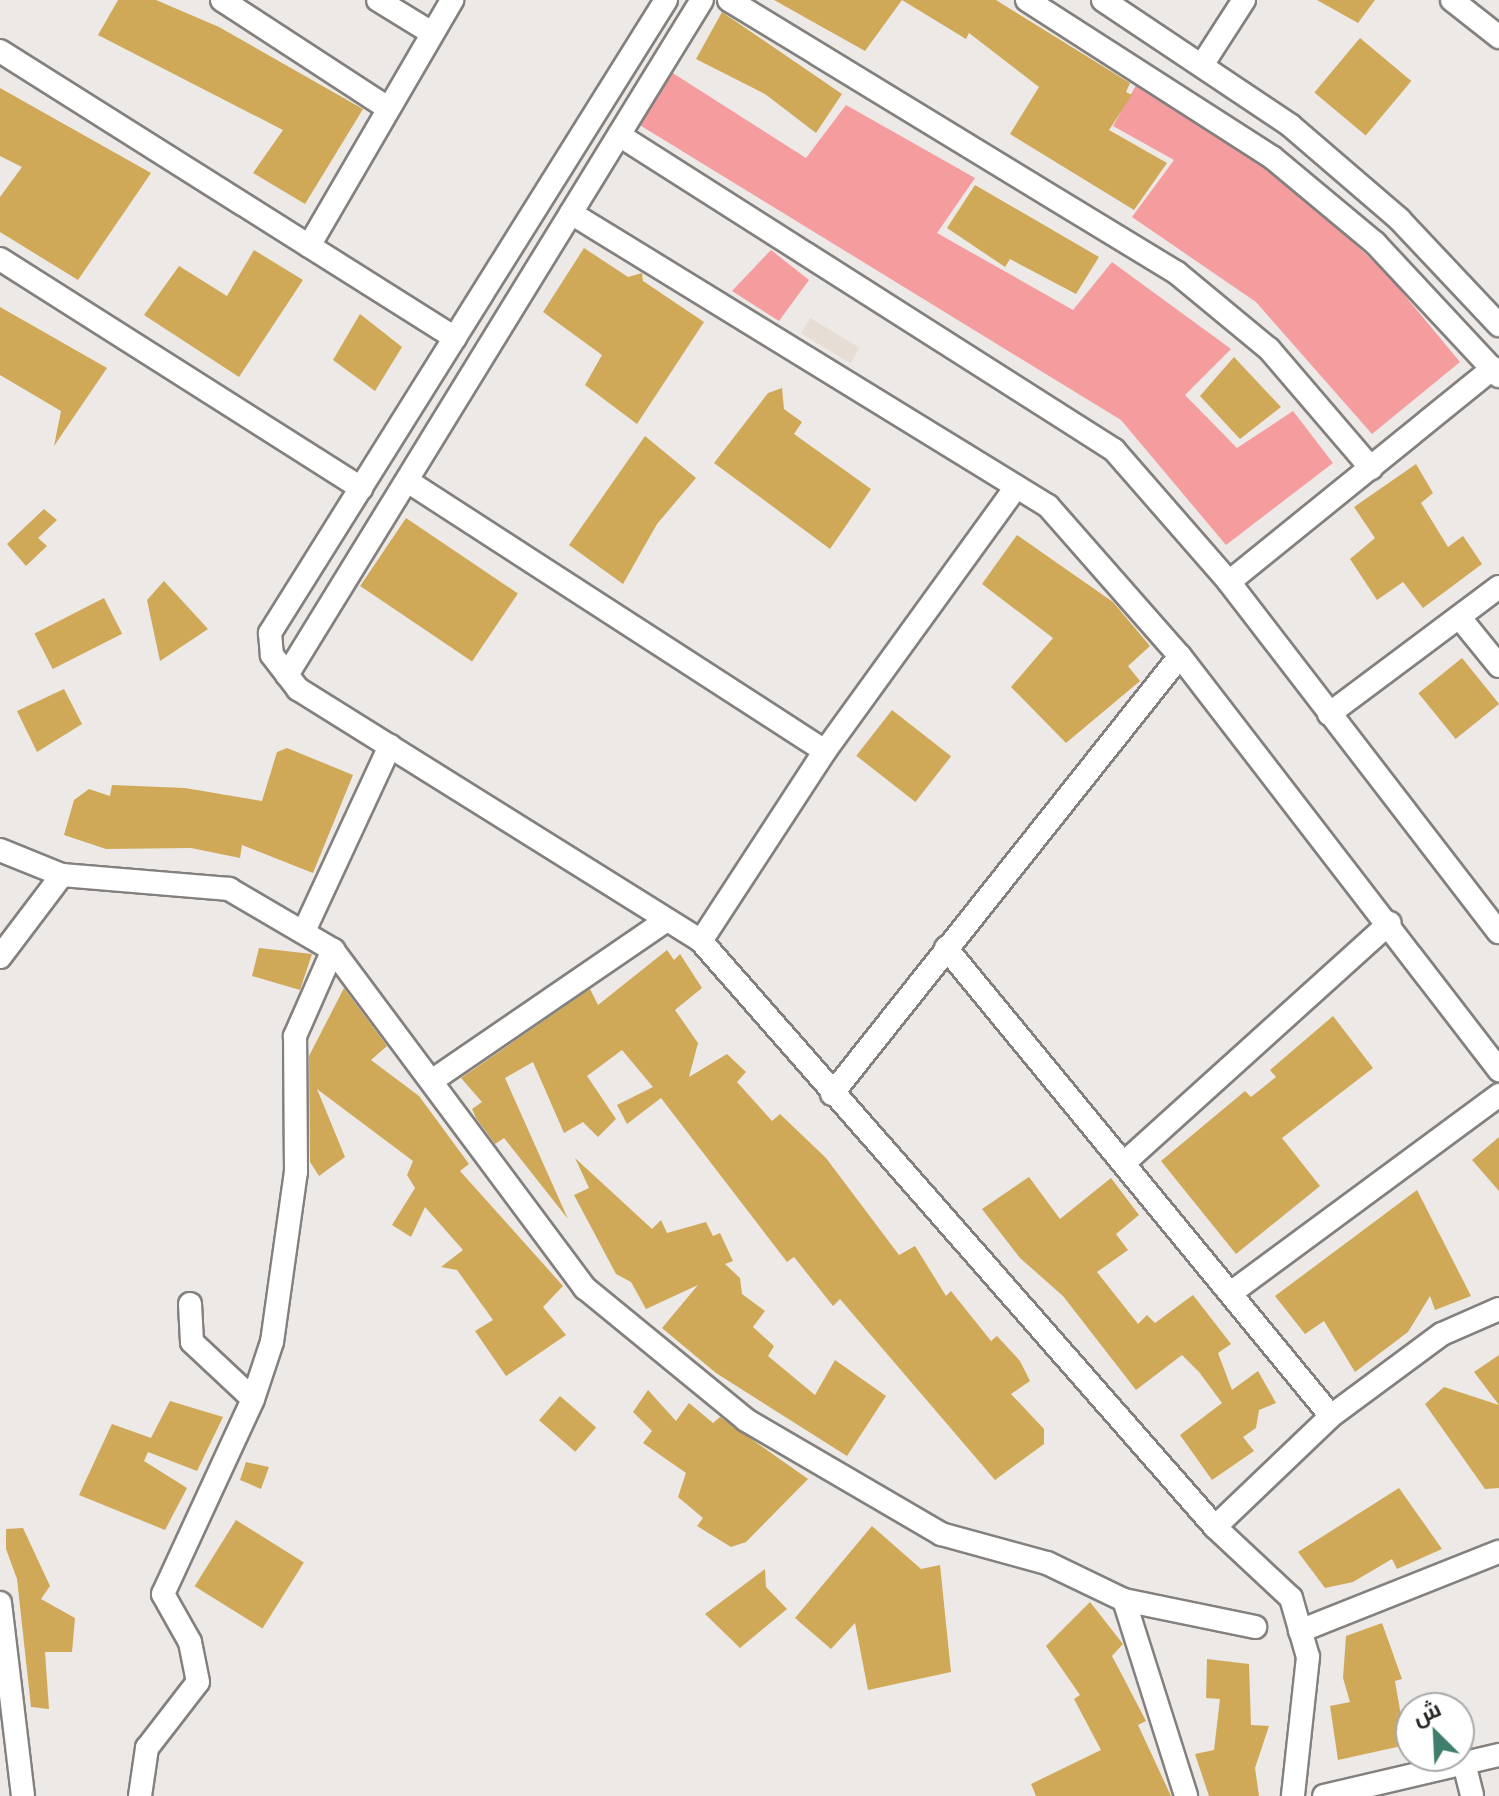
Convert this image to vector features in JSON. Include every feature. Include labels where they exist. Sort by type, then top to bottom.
[{"type":"street","points":[[222,0],[386,107]]},
{"type":"street","points":[[378,0],[430,32]]},
{"type":"street","points":[[309,246],[386,107],[452,0]]},
{"type":"street","points":[[666,0],[270,633],[272,655],[287,675],[390,746],[701,941],[832,1094],[1215,1527],[1291,1598],[1308,1657],[1293,1796]]},
{"type":"street","points":[[287,675],[409,482],[702,0]]},
{"type":"street","points":[[729,0],[1177,273],[1269,349],[1371,468]]},
{"type":"street","points":[[1027,0],[1273,158],[1375,243],[1496,372],[1229,582]]},
{"type":"street","points":[[1103,0],[1204,62],[1399,219],[1499,325]]},
{"type":"street","points":[[1204,62],[1244,0]]},
{"type":"street","points":[[1452,0],[1499,37]]},
{"type":"street","points":[[0,51],[455,338]]},
{"type":"street","points":[[619,135],[1114,450],[1229,582],[1499,932]]},
{"type":"street","points":[[571,213],[1048,506],[1180,656],[1390,923],[1499,1070]]},
{"type":"street","points":[[0,259],[361,488]]},
{"type":"street","points":[[409,482],[825,751]]},
{"type":"street","points":[[701,941],[825,751],[1016,487]]},
{"type":"street","points":[[1329,714],[1499,587]]},
{"type":"street","points":[[1460,618],[1499,666]]},
{"type":"street","points":[[832,1094],[1180,656]]},
{"type":"street","points":[[305,929],[390,746]]},
{"type":"street","points":[[0,850],[62,875],[229,889],[305,929],[333,950],[433,1080],[585,1288],[746,1420],[941,1534],[1047,1563],[1124,1600],[1255,1627]]},
{"type":"street","points":[[0,957],[62,875]]},
{"type":"street","points":[[433,1080],[667,920]]},
{"type":"street","points":[[1124,1163],[1390,923]]},
{"type":"street","points":[[946,948],[1331,1416]]},
{"type":"street","points":[[140,1796],[147,1748],[198,1682],[190,1642],[163,1594],[253,1399],[272,1342],[296,1172],[295,1036],[333,950]]},
{"type":"street","points":[[1232,1292],[1499,1095]]},
{"type":"street","points":[[190,1304],[192,1342],[253,1399]]},
{"type":"street","points":[[1215,1527],[1331,1416],[1442,1334],[1499,1309]]},
{"type":"street","points":[[1300,1631],[1499,1552]]},
{"type":"street","points":[[1124,1600],[1186,1796]]},
{"type":"street","points":[[0,1603],[23,1796]]},
{"type":"street","points":[[1475,1760],[1499,1755]]},
{"type":"street","points":[[1324,1796],[1426,1772]]},
{"type":"street","points":[[1466,1772],[1472,1796]]},
{"type":"shaded area","points":[[668,70],[806,158],[846,105],[975,178],[937,233],[1073,310],[1112,262],[1231,349],[1185,395],[1237,448],[1293,411],[1333,463],[1226,545],[1121,420],[638,124]]},
{"type":"shaded area","points":[[1139,80],[1304,196],[1387,274],[1460,362],[1372,434],[1256,302],[1132,217],[1174,160],[1113,126]]},
{"type":"shaded area","points":[[771,250],[809,280],[779,321],[732,291]]},
{"type":"shaded area","points":[[810,318],[860,348],[850,363],[801,333]]},
{"type":"building","points":[[118,0],[156,0],[219,27],[363,109],[305,204],[253,173],[283,130],[98,35]]},
{"type":"building","points":[[774,0],[902,0],[865,51]]},
{"type":"building","points":[[902,0],[996,0],[1130,83],[1126,92],[1132,95],[1109,130],[1167,163],[1134,210],[1010,134],[1039,87],[969,33],[966,39]]},
{"type":"building","points":[[1317,0],[1375,0],[1358,23]]},
{"type":"building","points":[[722,12],[842,94],[816,133],[765,94],[696,59]]},
{"type":"building","points":[[1360,38],[1411,81],[1366,135],[1314,92]]},
{"type":"building","points":[[0,88],[151,173],[78,280],[0,232],[0,197],[22,167],[0,156]]},
{"type":"building","points":[[975,185],[1099,257],[1076,294],[1010,259],[1005,267],[947,228]]},
{"type":"building","points":[[584,248],[628,277],[642,273],[643,281],[704,322],[637,424],[585,385],[602,355],[543,312]]},
{"type":"building","points":[[254,250],[303,280],[239,377],[144,315],[179,266],[227,296]]},
{"type":"building","points":[[0,307],[107,368],[54,446],[61,411],[0,375]]},
{"type":"building","points":[[360,314],[402,347],[375,391],[333,360]]},
{"type":"building","points":[[1234,357],[1281,407],[1240,439],[1200,396]]},
{"type":"building","points":[[782,388],[784,409],[802,422],[794,434],[871,489],[830,549],[714,463],[768,393]]},
{"type":"building","points":[[645,436],[696,478],[657,524],[623,584],[569,545]]},
{"type":"building","points":[[1416,464],[1433,493],[1421,503],[1448,547],[1463,536],[1482,564],[1423,608],[1403,582],[1377,600],[1350,559],[1375,538],[1354,507]]},
{"type":"building","points":[[44,509],[57,520],[38,538],[47,546],[26,566],[7,544]]},
{"type":"building","points":[[406,518],[518,593],[472,661],[360,586]]},
{"type":"building","points":[[1017,535],[1113,602],[1150,646],[1128,666],[1140,681],[1066,743],[1011,687],[1053,638],[982,584]]},
{"type":"building","points":[[164,581],[208,629],[160,661],[147,600]]},
{"type":"building","points":[[104,598],[122,634],[53,669],[35,633]]},
{"type":"building","points":[[1462,658],[1499,704],[1456,739],[1418,693]]},
{"type":"building","points":[[64,689],[82,724],[37,752],[17,711]]},
{"type":"building","points":[[892,710],[951,756],[915,802],[856,756]]},
{"type":"building","points":[[287,748],[353,775],[313,873],[242,845],[240,858],[191,848],[106,849],[64,835],[74,800],[89,789],[110,796],[112,785],[185,788],[262,801],[277,752]]},
{"type":"building","points":[[259,948],[312,954],[300,990],[252,976]]},
{"type":"building","points":[[667,950],[674,960],[680,954],[702,988],[675,1010],[698,1043],[689,1077],[727,1054],[746,1072],[737,1082],[772,1121],[780,1114],[826,1158],[899,1255],[915,1246],[946,1296],[951,1291],[991,1341],[997,1336],[1020,1361],[1030,1381],[1011,1394],[1044,1429],[1044,1444],[995,1480],[840,1299],[833,1306],[794,1257],[787,1262],[661,1098],[627,1124],[617,1105],[653,1087],[622,1050],[587,1076],[616,1119],[598,1137],[583,1122],[564,1133],[533,1062],[505,1078],[568,1219],[504,1138],[495,1144],[476,1118],[472,1109],[482,1102],[461,1078],[590,989],[598,1005]]},
{"type":"building","points":[[344,988],[387,1046],[371,1060],[419,1096],[469,1164],[460,1171],[563,1286],[543,1307],[566,1335],[506,1376],[475,1331],[493,1320],[457,1270],[441,1267],[463,1250],[425,1207],[411,1237],[392,1225],[415,1188],[407,1175],[413,1161],[317,1089],[345,1157],[319,1176],[310,1162],[309,1056]]},
{"type":"building","points":[[1333,1016],[1373,1068],[1282,1138],[1320,1186],[1236,1254],[1161,1161],[1245,1091],[1251,1097],[1276,1077],[1270,1070]]},
{"type":"building","points":[[1499,1137],[1499,1191],[1472,1160]]},
{"type":"building","points":[[575,1158],[652,1229],[661,1220],[667,1233],[706,1222],[713,1236],[720,1233],[733,1261],[725,1264],[740,1278],[742,1294],[765,1311],[753,1327],[774,1346],[768,1356],[815,1395],[835,1360],[886,1396],[847,1456],[716,1373],[662,1328],[698,1285],[646,1309],[631,1282],[616,1274],[574,1195],[589,1188]]},
{"type":"building","points":[[1029,1177],[1060,1219],[1111,1178],[1139,1215],[1116,1234],[1128,1250],[1097,1272],[1138,1324],[1147,1315],[1155,1323],[1193,1295],[1231,1344],[1218,1353],[1232,1390],[1258,1371],[1276,1403],[1259,1410],[1256,1428],[1243,1437],[1254,1451],[1212,1480],[1180,1435],[1222,1403],[1199,1372],[1182,1355],[1136,1390],[1063,1296],[1020,1258],[982,1209]]},
{"type":"building","points":[[1417,1190],[1471,1296],[1435,1310],[1430,1296],[1408,1332],[1355,1372],[1324,1321],[1305,1334],[1275,1296]]},
{"type":"building","points":[[1499,1355],[1499,1405],[1474,1372]]},
{"type":"building","points":[[1444,1387],[1499,1405],[1499,1488],[1485,1489],[1425,1404]]},
{"type":"building","points":[[648,1390],[676,1421],[689,1403],[713,1423],[720,1417],[808,1479],[746,1542],[731,1547],[697,1526],[703,1518],[678,1497],[686,1473],[643,1443],[652,1431],[633,1412]]},
{"type":"building","points":[[560,1396],[596,1427],[575,1452],[539,1420]]},
{"type":"building","points":[[170,1401],[223,1417],[197,1471],[148,1452],[144,1461],[187,1488],[165,1530],[79,1495],[112,1424],[151,1438]]},
{"type":"building","points":[[246,1462],[269,1467],[261,1489],[240,1480]]},
{"type":"building","points":[[1399,1488],[1442,1549],[1397,1569],[1392,1559],[1353,1582],[1325,1588],[1298,1552]]},
{"type":"building","points":[[236,1520],[304,1562],[263,1629],[195,1586]]},
{"type":"building","points":[[872,1526],[921,1569],[940,1565],[951,1672],[868,1690],[855,1623],[831,1649],[795,1618]]},
{"type":"building","points":[[23,1528],[50,1586],[41,1599],[75,1618],[72,1652],[45,1652],[49,1709],[31,1707],[17,1579],[6,1549],[6,1529]]},
{"type":"building","points":[[765,1569],[766,1587],[787,1609],[740,1648],[705,1614]]},
{"type":"building","points":[[1090,1602],[1123,1644],[1112,1656],[1146,1721],[1138,1725],[1171,1796],[1036,1796],[1031,1784],[1101,1750],[1074,1699],[1080,1695],[1046,1646]]},
{"type":"building","points":[[1382,1623],[1402,1679],[1395,1681],[1395,1747],[1338,1760],[1330,1706],[1350,1702],[1343,1678],[1346,1636]]},
{"type":"building","points":[[1207,1659],[1249,1664],[1251,1725],[1269,1726],[1255,1768],[1259,1796],[1209,1796],[1195,1754],[1214,1750],[1220,1699],[1206,1698]]}]
